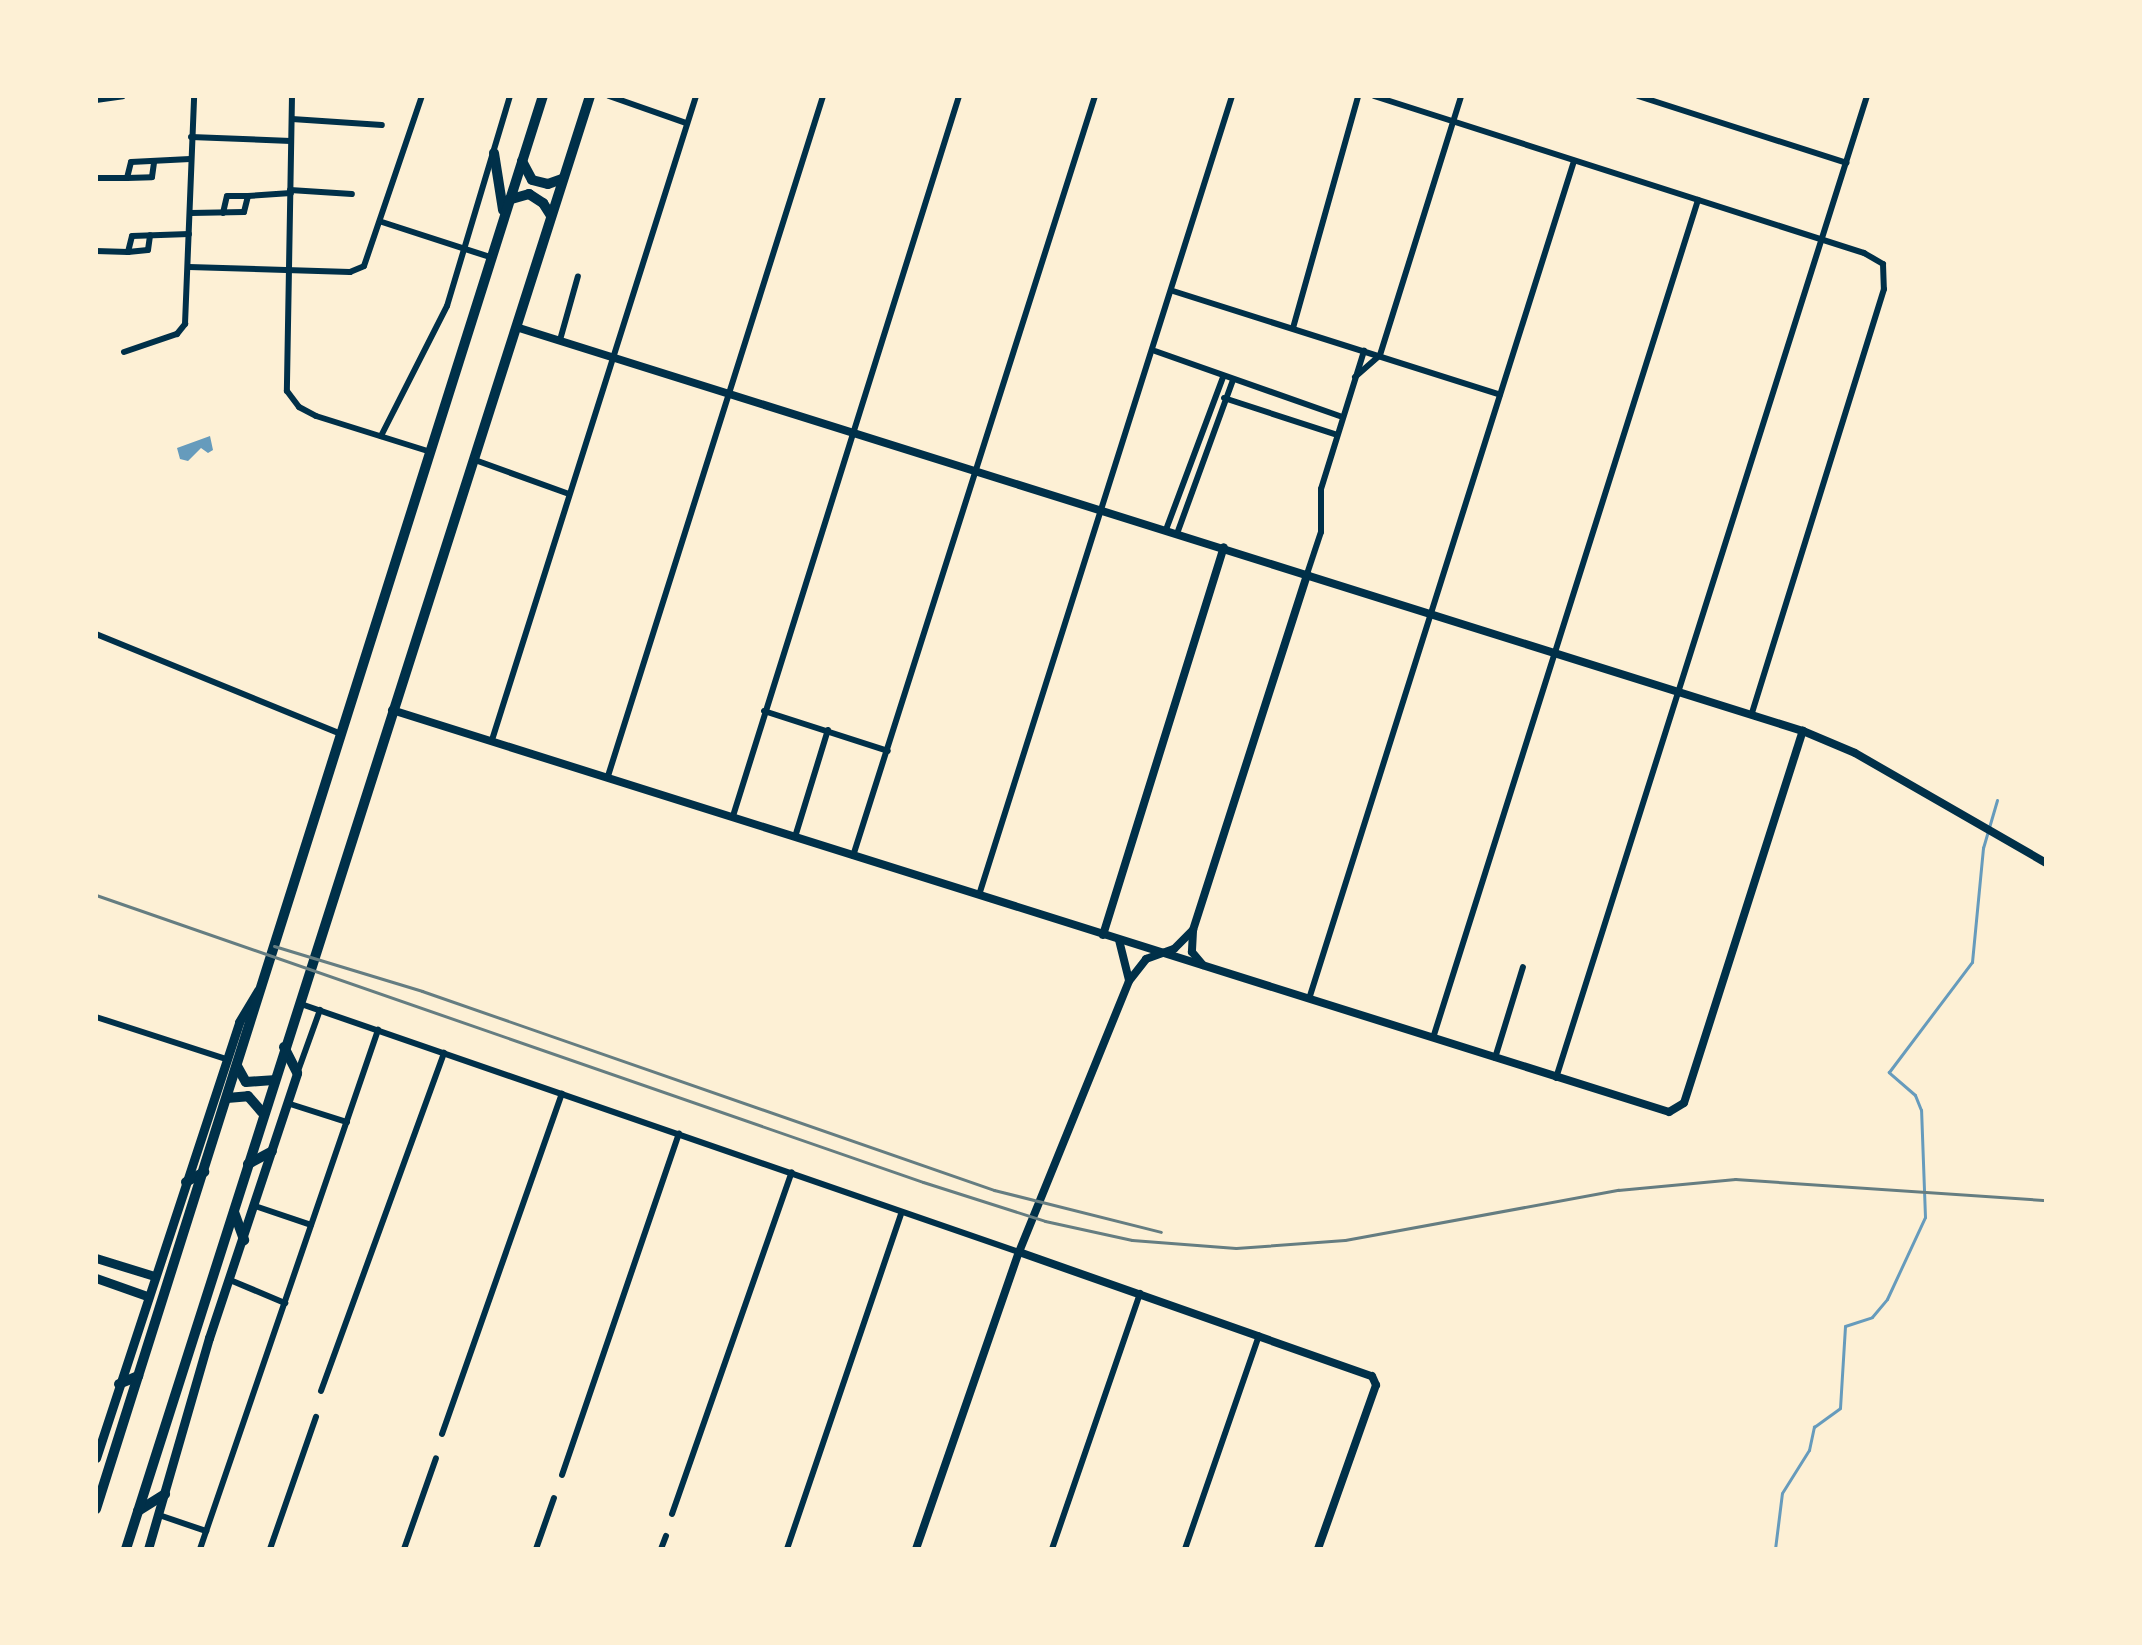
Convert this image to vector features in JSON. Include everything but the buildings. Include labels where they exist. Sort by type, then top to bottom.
[{"type":"highway","points":[[96,1509],[204,1172],[338,733],[543,96]]},
{"type":"highway","points":[[126,1549],[262,1112],[306,990],[392,710],[590,96]]},
{"type":"highway","points":[[494,153],[504,213]]},
{"type":"highway","points":[[522,161],[532,180],[548,184],[562,179]]},
{"type":"highway","points":[[508,200],[529,194],[551,216]]},
{"type":"highway","points":[[284,1047],[297,1073]]},
{"type":"highway","points":[[237,1066],[246,1082],[273,1080]]},
{"type":"highway","points":[[227,1098],[248,1096],[262,1112]]},
{"type":"highway","points":[[248,1164],[272,1151]]},
{"type":"highway","points":[[186,1182],[204,1172]]},
{"type":"highway","points":[[233,1211],[244,1240]]},
{"type":"highway","points":[[119,1384],[138,1376]]},
{"type":"highway","points":[[138,1511],[165,1494]]},
{"type":"main road","points":[[96,1458],[226,1059],[239,1022],[263,982]]},
{"type":"main road","points":[[148,1549],[297,1073]]},
{"type":"main road","points":[[147,1296],[97,1278],[100,1259],[154,1276]]},
{"type":"street","points":[[96,100],[123,96]]},
{"type":"street","points":[[124,352],[182,330],[189,267],[194,96]]},
{"type":"street","points":[[292,96],[286,384],[299,407],[428,451]]},
{"type":"street","points":[[189,267],[358,270],[371,255],[422,96]]},
{"type":"street","points":[[381,436],[447,306],[510,96]]},
{"type":"street","points":[[609,96],[686,123]]},
{"type":"street","points":[[492,740],[696,96]]},
{"type":"street","points":[[608,776],[823,96]]},
{"type":"street","points":[[733,816],[959,96]]},
{"type":"street","points":[[853,856],[1095,96]]},
{"type":"street","points":[[979,895],[1155,351],[1232,96]]},
{"type":"street","points":[[1293,328],[1358,96]]},
{"type":"street","points":[[1374,96],[1864,253],[1883,264],[1884,289],[1751,715]]},
{"type":"street","points":[[1355,377],[1380,355],[1461,96]]},
{"type":"street","points":[[1638,96],[1847,163]]},
{"type":"street","points":[[1556,1078],[1867,96]]},
{"type":"street","points":[[292,119],[382,125]]},
{"type":"street","points":[[191,137],[291,141]]},
{"type":"street","points":[[127,178],[129,163],[190,159]]},
{"type":"street","points":[[1309,999],[1574,161]]},
{"type":"street","points":[[96,178],[152,177],[154,162]]},
{"type":"street","points":[[223,213],[224,198],[291,192],[352,194]]},
{"type":"street","points":[[191,213],[244,212],[248,196]]},
{"type":"street","points":[[1433,1038],[1698,200]]},
{"type":"street","points":[[382,222],[490,257]]},
{"type":"street","points":[[128,252],[130,237],[189,234]]},
{"type":"street","points":[[96,251],[148,250],[150,235]]},
{"type":"street","points":[[560,340],[578,276]]},
{"type":"street","points":[[1173,291],[1500,395]]},
{"type":"street","points":[[516,327],[1167,527],[1430,615],[1803,731],[1919,789],[2046,863]]},
{"type":"street","points":[[1155,351],[1342,417]]},
{"type":"street","points":[[1206,968],[1192,952],[1193,930],[1321,532],[1321,489],[1364,351]]},
{"type":"street","points":[[1167,527],[1223,377]]},
{"type":"street","points":[[1178,531],[1233,380]]},
{"type":"street","points":[[1216,395],[1337,435]]},
{"type":"street","points":[[475,460],[569,494]]},
{"type":"street","points":[[1103,935],[1224,547]]},
{"type":"street","points":[[96,634],[338,733]]},
{"type":"street","points":[[392,710],[608,776],[1160,955],[1309,999],[1656,1110],[1674,1111],[1684,1103],[1803,731]]},
{"type":"street","points":[[764,711],[888,751]]},
{"type":"street","points":[[795,837],[828,730]]},
{"type":"street","points":[[916,1549],[1019,1252],[1129,981],[1142,962],[1160,955],[1193,930]]},
{"type":"street","points":[[1119,940],[1129,981]]},
{"type":"street","points":[[1495,1058],[1523,967]]},
{"type":"street","points":[[301,1004],[1367,1372],[1376,1385],[1318,1549]]},
{"type":"street","points":[[297,1073],[320,1010]]},
{"type":"street","points":[[96,1017],[226,1059]]},
{"type":"street","points":[[200,1549],[378,1030]]},
{"type":"street","points":[[321,1391],[444,1053]]},
{"type":"street","points":[[442,1434],[562,1094]]},
{"type":"street","points":[[287,1103],[347,1122]]},
{"type":"street","points":[[562,1475],[679,1134]]},
{"type":"street","points":[[672,1514],[792,1172]]},
{"type":"street","points":[[255,1206],[311,1225]]},
{"type":"street","points":[[787,1549],[902,1212]]},
{"type":"street","points":[[230,1280],[285,1303]]},
{"type":"street","points":[[1052,1549],[1140,1293]]},
{"type":"street","points":[[1185,1549],[1259,1335]]},
{"type":"street","points":[[270,1549],[316,1417]]},
{"type":"street","points":[[404,1549],[436,1458]]},
{"type":"street","points":[[536,1549],[554,1498]]},
{"type":"street","points":[[159,1515],[206,1531]]},
{"type":"street","points":[[661,1549],[666,1536]]},
{"type":"water","points":[[210,436],[213,450],[208,453],[201,448],[188,461],[180,459],[177,448]]},
{"type":"waterway","points":[[1775,1549],[1782,1493],[1809,1450],[1814,1427],[1840,1408],[1845,1326],[1872,1317],[1887,1299],[1925,1217],[1921,1110],[1915,1095],[1889,1072],[1972,962],[1983,848],[1997,800]]},
{"type":"railway","points":[[96,895],[923,1182],[1045,1221],[1132,1240],[1236,1248],[1345,1240],[1618,1190],[1735,1179],[2046,1200]]},
{"type":"railway","points":[[274,946],[422,991],[994,1190],[1161,1232]]}]
